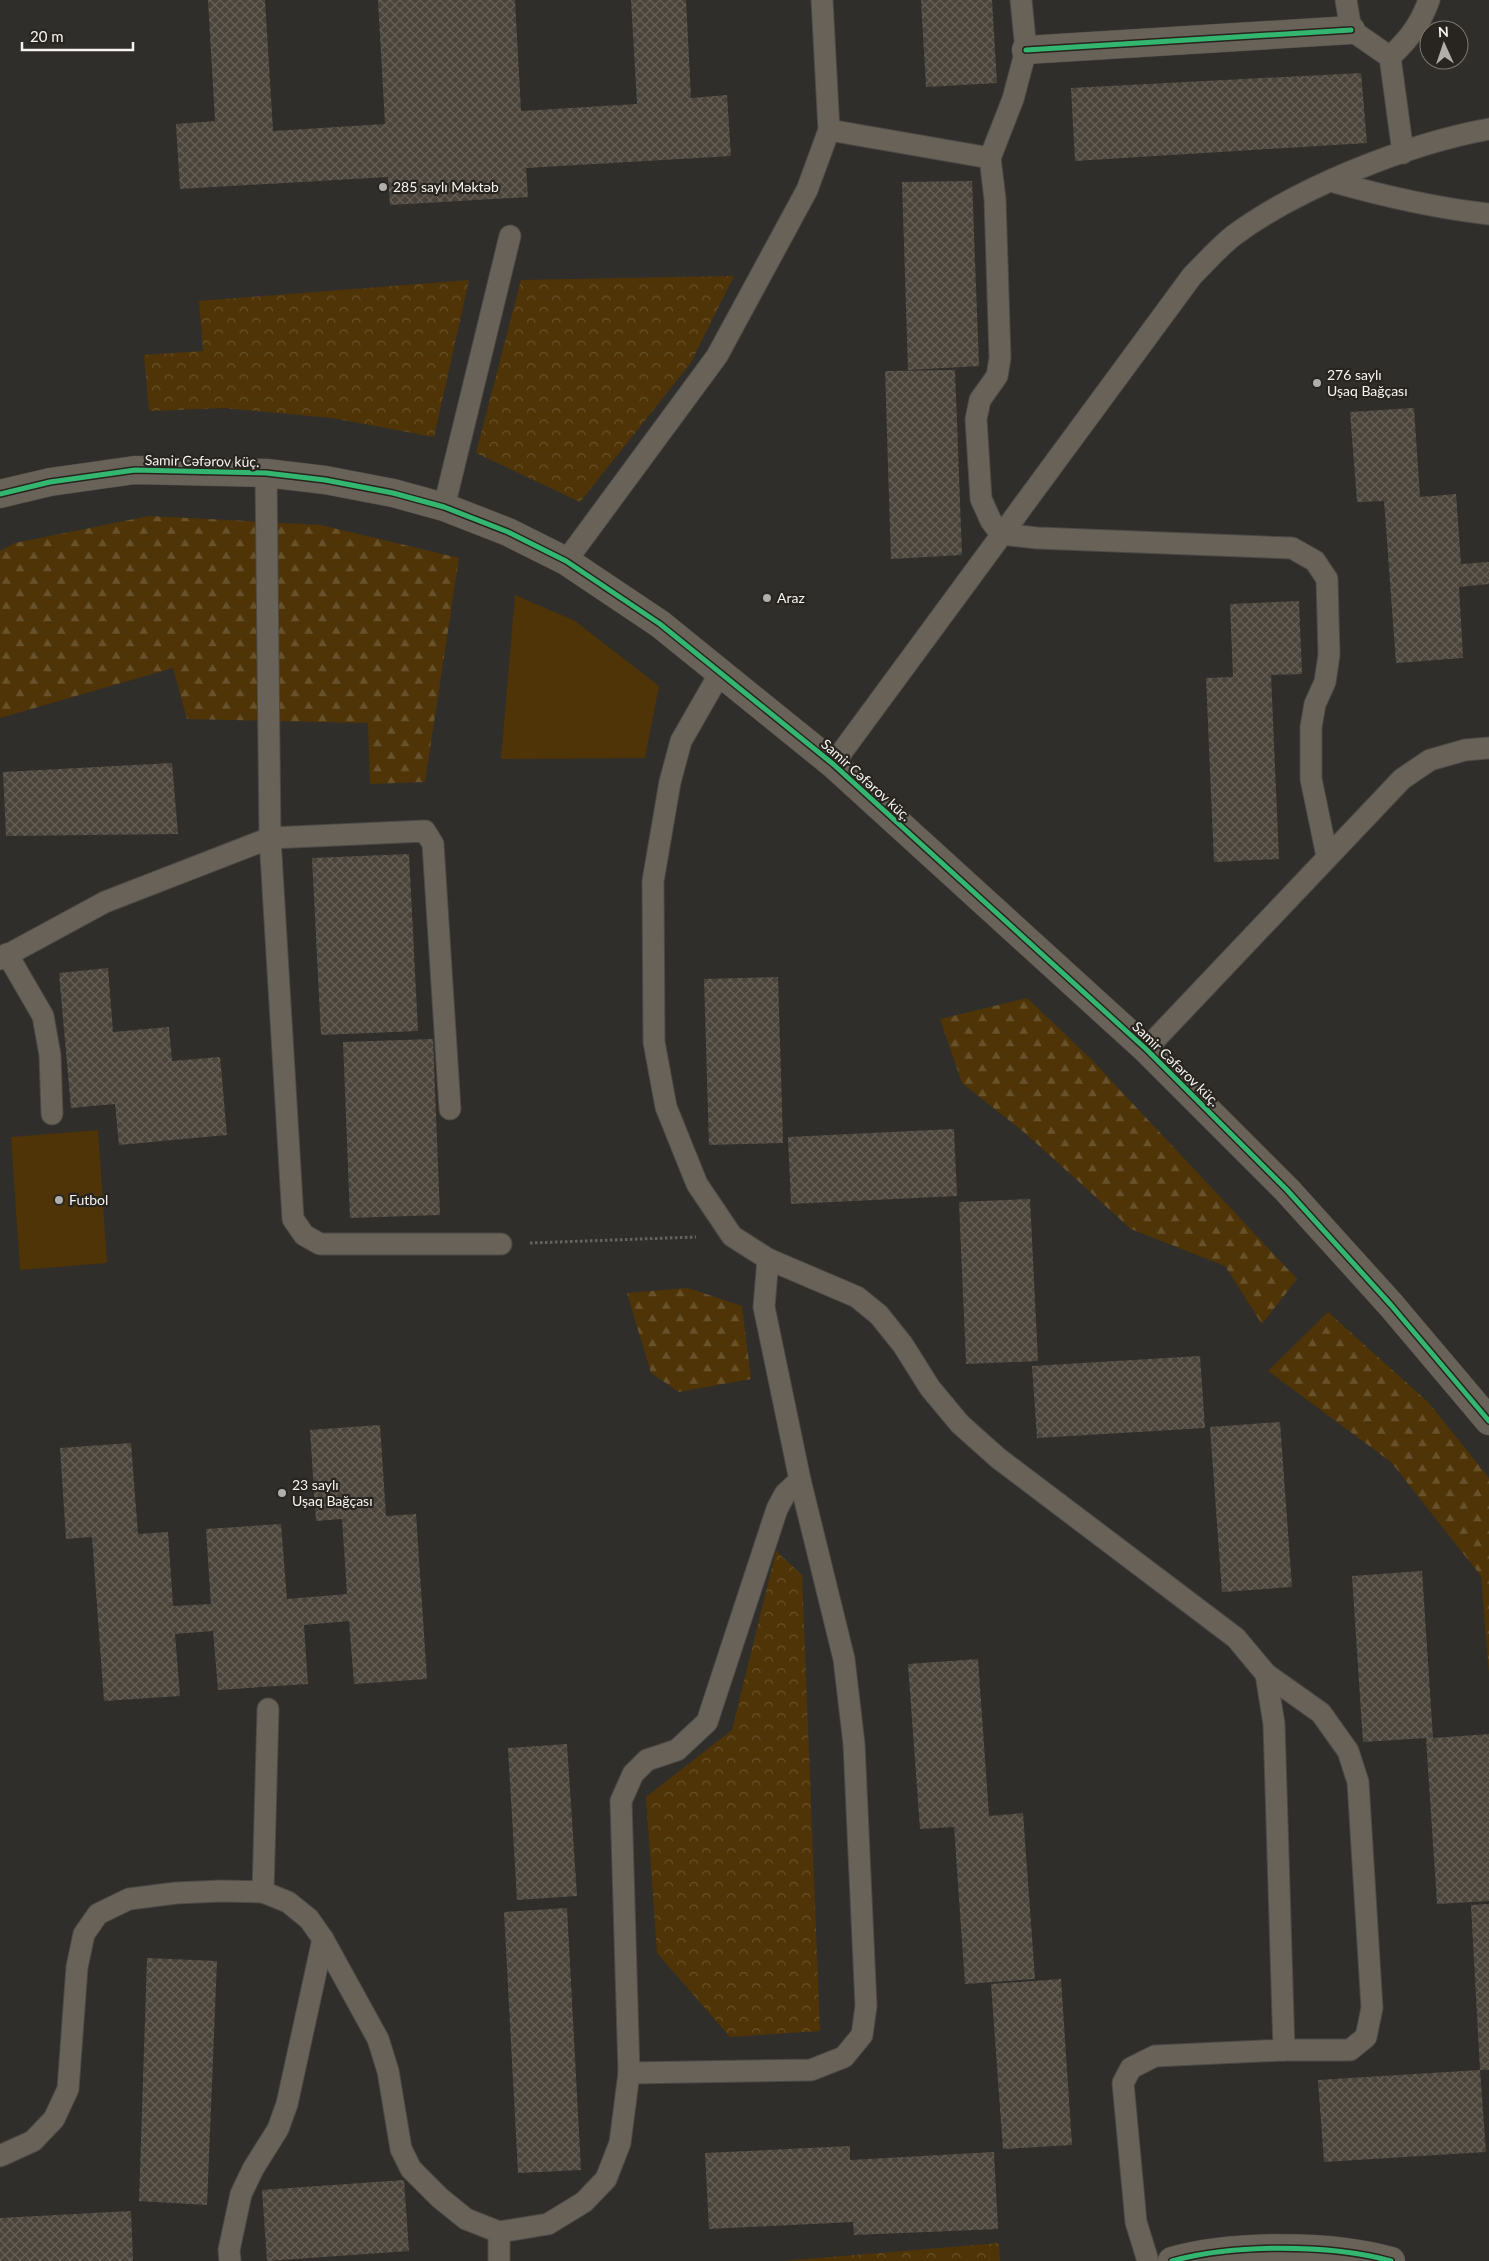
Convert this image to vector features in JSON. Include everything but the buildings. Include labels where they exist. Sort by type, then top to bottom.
[{"type":"street","points":[[1026,50],[1350,30]]},
{"type":"street","name":"Samir Cəfərov küç.","points":[[0,494],[50,482],[135,470],[266,473],[325,480],[393,493],[444,507],[508,532],[566,561],[660,624],[833,764],[1146,1049],[1287,1190],[1391,1305],[1489,1421]]},
{"type":"street","points":[[1172,2261],[1201,2253],[1296,2248],[1371,2256],[1391,2261]]},
{"type":"lane","points":[[566,561],[717,356],[807,190],[829,130],[822,0]]},
{"type":"lane","points":[[1022,0],[1026,50],[1013,99],[990,158],[995,198],[1000,358],[997,376],[980,400],[976,420],[981,499],[990,521],[1001,534],[1037,538],[1292,548],[1315,561],[1327,579],[1329,655],[1325,682],[1315,704],[1311,728],[1311,779],[1327,856]]},
{"type":"lane","points":[[1346,0],[1350,30],[1390,57],[1403,153]]},
{"type":"lane","points":[[1390,57],[1406,42],[1422,20],[1428,0]]},
{"type":"lane","points":[[833,764],[1192,276],[1232,237],[1273,210],[1330,181],[1403,153],[1465,134],[1489,129]]},
{"type":"lane","points":[[829,130],[990,158]]},
{"type":"lane","points":[[1330,181],[1387,197],[1444,209],[1489,214]]},
{"type":"lane","points":[[444,507],[510,236]]},
{"type":"lane","points":[[266,473],[270,838],[293,1219],[304,1235],[320,1244],[501,1244]]},
{"type":"lane","points":[[720,673],[682,741],[670,782],[653,881],[654,1042],[666,1107],[697,1184],[732,1236],[768,1259],[857,1297],[879,1315],[903,1345],[930,1388],[960,1424],[998,1458],[1236,1638],[1266,1674],[1321,1713],[1348,1751],[1358,1782],[1372,2008],[1366,2037],[1350,2050],[1284,2050],[1155,2056],[1130,2068],[1123,2083],[1136,2222],[1148,2261]]},
{"type":"lane","points":[[1146,1049],[1402,779],[1430,760],[1465,750],[1489,748]]},
{"type":"lane","points":[[52,1114],[50,1055],[43,1016],[3,956],[105,902],[270,838],[425,831],[433,844],[450,1109]]},
{"type":"lane","points":[[629,2073],[811,2070],[844,2057],[862,2035],[866,2006],[854,1744],[844,1659],[800,1480],[764,1307],[768,1259]]},
{"type":"lane","points":[[0,2156],[33,2141],[54,2119],[68,2089],[77,1967],[84,1934],[98,1914],[129,1899],[166,1894],[221,1891],[263,1892],[288,1902],[309,1919],[323,1939],[378,2039],[388,2071],[401,2149],[411,2169],[440,2198],[466,2219],[499,2232],[548,2224],[584,2202],[606,2180],[620,2143],[629,2073],[621,1801],[633,1774],[647,1760],[677,1750],[707,1722],[777,1509],[785,1494],[800,1480]]},
{"type":"lane","points":[[1266,1674],[1274,1724],[1284,2050]]},
{"type":"lane","points":[[263,1892],[268,1709]]},
{"type":"lane","points":[[230,2261],[229,2250],[241,2194],[253,2169],[278,2129],[287,2104],[323,1939]]},
{"type":"lane","points":[[499,2232],[499,2261]]},
{"type":"path","points":[[501,1244],[732,1236]]},
{"type":"green space","points":[[734,276],[690,364],[580,502],[476,453],[521,280]]},
{"type":"green space","points":[[469,280],[434,437],[332,418],[224,408],[149,411],[144,355],[203,351],[199,301]]},
{"type":"green space","points":[[149,516],[321,525],[459,558],[425,782],[370,784],[368,723],[187,719],[173,668],[0,718],[0,551],[15,543]]},
{"type":"green space","points":[[515,595],[575,621],[659,686],[645,758],[501,759]]},
{"type":"green space","points":[[1027,998],[1090,1058],[1297,1279],[1262,1324],[1225,1266],[1131,1229],[1025,1133],[962,1083],[940,1019]]},
{"type":"green space","name":"Futbol","points":[[98,1130],[107,1263],[20,1270],[11,1137]]},
{"type":"green space","points":[[688,1288],[742,1306],[751,1379],[679,1392],[651,1373],[627,1293]]},
{"type":"green space","points":[[1328,1312],[1429,1403],[1489,1478],[1489,1674],[1481,1576],[1391,1462],[1268,1371]]},
{"type":"green space","points":[[776,1551],[802,1575],[820,2031],[730,2037],[657,1953],[646,1797],[732,1730]]},
{"type":"green space","points":[[999,2243],[1000,2261],[782,2261]]},
{"type":"cycle path","points":[[1026,50],[1351,30]]},
{"type":"cycle path","points":[[0,494],[50,482],[135,470],[266,473],[325,480],[393,493],[444,507],[508,532],[566,561],[660,624],[833,764],[1146,1049],[1287,1190],[1391,1305],[1489,1421]]},
{"type":"cycle path","points":[[1172,2261],[1223,2251],[1281,2248],[1340,2251],[1391,2261]]},
{"type":"place","name":"285 saylı Məktəb","points":[[383,187]]},
{"type":"place","name":"276 saylı Uşaq Bağçası","points":[[1317,383]]},
{"type":"place","name":"Araz","points":[[767,598]]},
{"type":"place","name":"Futbol","points":[[59,1200]]},
{"type":"place","name":"23 saylı Uşaq Bağçası","points":[[282,1493]]}]
